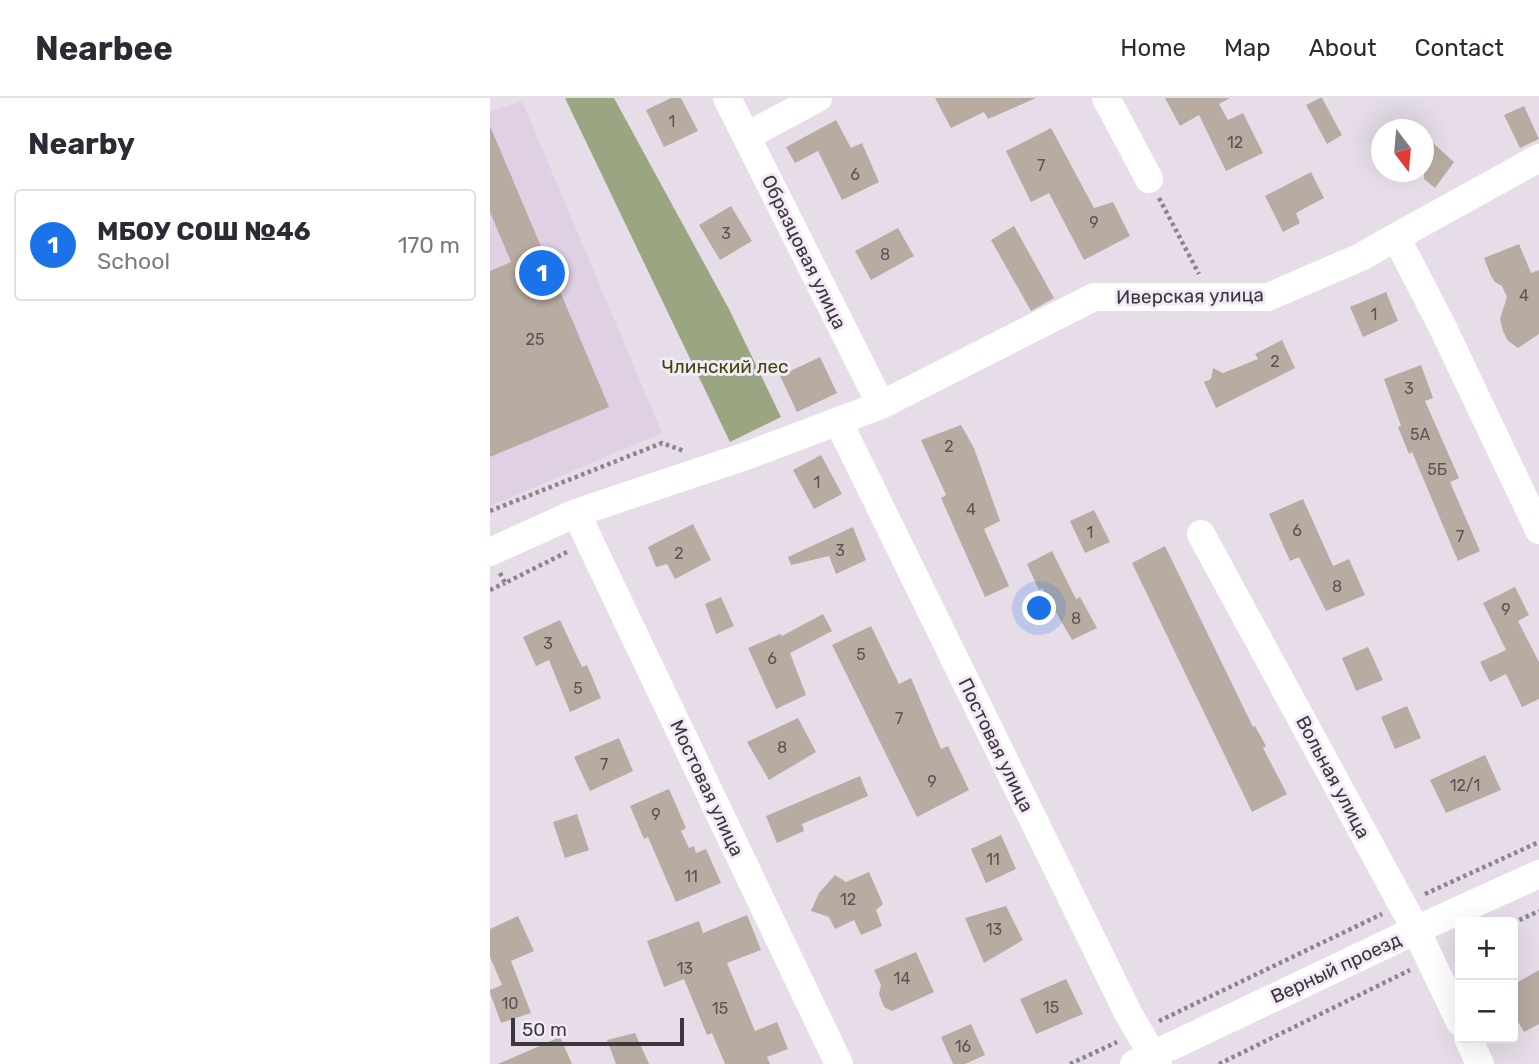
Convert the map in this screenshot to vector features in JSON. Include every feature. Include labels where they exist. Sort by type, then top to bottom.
[{"type":"street","name":"Образцовая улица","points":[[727,98],[881,405]]},
{"type":"street","points":[[747,136],[818,98]]},
{"type":"street","points":[[1106,98],[1149,179]]},
{"type":"street","name":"Иверская улица","points":[[493,558],[576,513],[839,423],[881,405],[1094,297],[1268,297],[1361,257],[1539,158]]},
{"type":"street","points":[[1396,237],[1442,326],[1539,530]]},
{"type":"street","name":"Постовая улица","points":[[839,423],[1138,1031],[1148,1061]]},
{"type":"street","name":"Мостовая улица","points":[[576,513],[839,1064]]},
{"type":"street","name":"Вольная улица","points":[[1201,534],[1416,930],[1455,1012]]},
{"type":"street","name":"Верный проезд","points":[[1148,1061],[1416,930],[1539,874]]},
{"type":"street","points":[[1470,1043],[1480,1064]]},
{"type":"path","points":[[1149,179],[1200,276]]},
{"type":"path","points":[[490,590],[571,550],[576,560]]},
{"type":"path","points":[[493,558],[505,583]]},
{"type":"path","points":[[1070,1064],[1539,842]]},
{"type":"path","points":[[1518,921],[1539,911]]},
{"type":"path","points":[[1219,1064],[1430,961]]},
{"type":"shaded area","points":[[522,101],[662,433],[490,506],[490,112]]},
{"type":"green space","name":"Члинский лес","points":[[565,98],[614,98],[729,309],[781,417],[730,442]]},
{"type":"building","points":[[671,98],[681,98],[698,131],[664,147],[646,110]]},
{"type":"building","points":[[935,98],[1036,98],[988,119],[984,112],[951,128]]},
{"type":"building","points":[[1165,98],[1230,98],[1219,104],[1228,120],[1243,113],[1263,153],[1226,171],[1199,115],[1180,126]]},
{"type":"building","points":[[1320,98],[1342,135],[1327,144],[1306,105]]},
{"type":"building","points":[[1524,106],[1539,139],[1520,148],[1504,115]]},
{"type":"building","points":[[836,120],[851,148],[862,143],[879,182],[842,200],[818,151],[795,163],[786,147]]},
{"type":"building","points":[[490,126],[609,407],[490,457],[490,271],[511,262],[490,212]]},
{"type":"building","points":[[1051,128],[1094,208],[1113,202],[1130,236],[1084,260],[1049,193],[1031,202],[1006,151]]},
{"type":"building","points":[[1434,144],[1454,162],[1435,188],[1428,182],[1434,182]]},
{"type":"building","points":[[1311,172],[1324,198],[1296,213],[1300,223],[1283,232],[1265,196]]},
{"type":"building","points":[[731,206],[752,241],[720,260],[699,225]]},
{"type":"building","points":[[1014,226],[1054,298],[1031,311],[991,240]]},
{"type":"building","points":[[898,228],[914,256],[871,280],[855,251]]},
{"type":"building","points":[[1519,244],[1531,273],[1539,270],[1539,334],[1518,348],[1508,341],[1503,331],[1500,319],[1507,297],[1502,286],[1491,276],[1484,258]]},
{"type":"building","points":[[1386,292],[1398,321],[1363,337],[1350,307]]},
{"type":"building","points":[[1282,340],[1295,368],[1216,408],[1204,382],[1211,379],[1213,368],[1223,373],[1258,359],[1255,354]]},
{"type":"building","points":[[820,357],[837,393],[797,412],[780,376]]},
{"type":"building","points":[[1421,365],[1433,398],[1425,401],[1459,478],[1450,482],[1480,551],[1458,561],[1412,452],[1409,454],[1398,427],[1401,426],[1384,379]]},
{"type":"building","points":[[961,425],[974,448],[1000,521],[984,529],[1009,586],[985,597],[941,498],[946,495],[921,440]]},
{"type":"building","points":[[821,455],[842,494],[814,509],[793,470]]},
{"type":"building","points":[[1303,499],[1333,566],[1349,559],[1365,595],[1326,611],[1299,557],[1290,561],[1269,514]]},
{"type":"building","points":[[1094,510],[1110,542],[1085,553],[1070,521]]},
{"type":"building","points":[[693,524],[711,560],[675,579],[667,564],[656,567],[648,547]]},
{"type":"building","points":[[853,527],[866,560],[836,574],[829,556],[791,565],[788,557]]},
{"type":"building","points":[[1165,546],[1253,727],[1255,726],[1266,746],[1263,748],[1287,794],[1252,812],[1132,563]]},
{"type":"building","points":[[1052,551],[1076,599],[1080,597],[1097,628],[1072,640],[1042,588],[1039,590],[1027,564]]},
{"type":"building","points":[[1515,587],[1529,615],[1518,621],[1539,662],[1539,699],[1522,707],[1506,674],[1490,682],[1480,662],[1506,650],[1483,603]]},
{"type":"building","points":[[721,597],[734,626],[716,634],[705,604]]},
{"type":"building","points":[[823,614],[832,631],[790,653],[806,695],[776,709],[748,648],[780,634],[782,636]]},
{"type":"building","points":[[560,620],[582,667],[587,665],[601,698],[570,712],[549,660],[536,666],[523,637]]},
{"type":"building","points":[[871,626],[899,684],[911,678],[941,749],[948,746],[969,790],[917,817],[832,645]]},
{"type":"building","points":[[1368,647],[1383,680],[1356,691],[1342,658]]},
{"type":"building","points":[[1407,706],[1421,738],[1395,749],[1381,717]]},
{"type":"building","points":[[798,718],[816,752],[769,780],[747,742]]},
{"type":"building","points":[[619,738],[633,771],[590,791],[574,757]]},
{"type":"building","points":[[1485,755],[1501,790],[1446,813],[1430,780]]},
{"type":"building","points":[[860,776],[868,796],[802,824],[804,831],[777,843],[766,816]]},
{"type":"building","points":[[669,789],[686,828],[681,831],[689,848],[694,846],[696,853],[706,849],[721,883],[676,902],[648,837],[644,839],[630,806]]},
{"type":"building","points":[[577,814],[589,850],[565,858],[553,822]]},
{"type":"building","points":[[1001,835],[1016,869],[986,883],[971,849]]},
{"type":"building","points":[[869,872],[883,904],[876,910],[882,926],[861,935],[854,920],[835,929],[829,917],[811,911],[819,893],[835,875],[846,882]]},
{"type":"building","points":[[1006,906],[1023,940],[984,963],[965,918]]},
{"type":"building","points":[[747,915],[761,950],[727,963],[755,1031],[777,1022],[788,1049],[767,1057],[770,1064],[725,1064],[712,1033],[707,1035],[684,979],[664,987],[647,941],[699,921],[703,933]]},
{"type":"building","points":[[518,916],[534,951],[511,961],[531,1013],[501,1023],[490,993],[490,990],[502,985],[490,957],[490,929]]},
{"type":"building","points":[[916,952],[934,992],[892,1011],[884,1007],[879,994],[881,985],[874,970]]},
{"type":"building","points":[[1539,970],[1539,1024],[1524,1032],[1518,1022],[1518,982]]},
{"type":"building","points":[[1066,979],[1083,1014],[1036,1034],[1020,999]]},
{"type":"building","points":[[971,1024],[985,1055],[965,1064],[953,1064],[941,1037]]},
{"type":"building","points":[[635,1033],[649,1064],[616,1064],[607,1040]]},
{"type":"building","points":[[560,1037],[572,1064],[498,1064]]},
{"type":"place","name":"МБОУ СОШ №46","points":[[542,273]]}]
